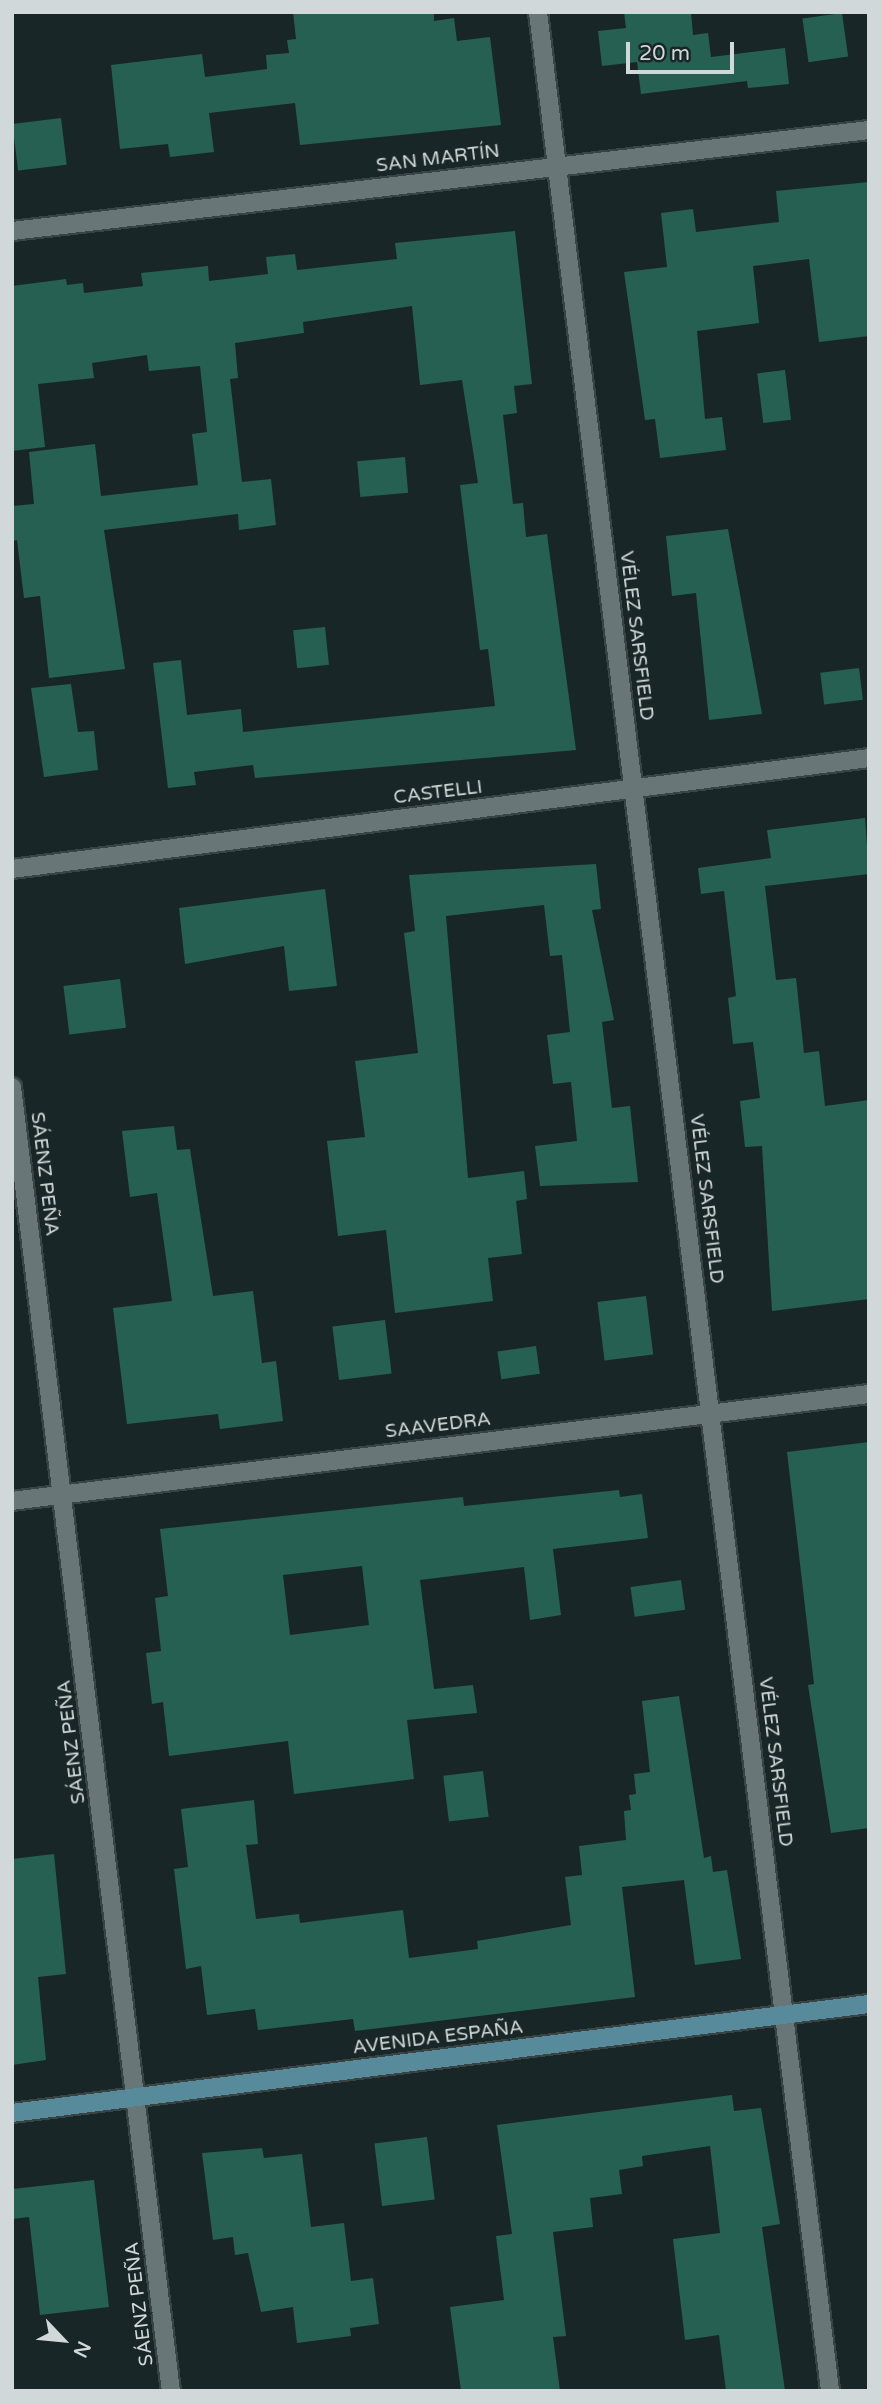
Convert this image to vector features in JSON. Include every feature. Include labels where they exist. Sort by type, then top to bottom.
[{"type":"main road","name":"AVENIDA ESPAÑA","points":[[12,2113],[869,2004]]},
{"type":"street","name":"VÉLEZ SARSFIELD","points":[[538,12],[830,2391]]},
{"type":"street","name":"SAN MARTÍN","points":[[12,231],[869,130]]},
{"type":"street","name":"CASTELLI","points":[[12,869],[869,758]]},
{"type":"street","name":"SÁENZ PEÑA","points":[[12,1087],[171,2391]]},
{"type":"street","name":"SAAVEDRA","points":[[12,1501],[869,1394]]},
{"type":"building","points":[[293,12],[434,12],[434,21],[454,18],[457,41],[490,37],[501,125],[300,145],[295,103],[209,113],[214,152],[170,157],[168,144],[120,149],[111,65],[202,54],[205,77],[267,69],[266,55],[289,53],[287,40],[296,39]]},
{"type":"building","points":[[624,12],[691,12],[693,35],[708,33],[711,57],[785,48],[789,84],[748,88],[747,81],[641,94],[637,62],[602,66],[598,31],[626,28]]},
{"type":"building","points":[[842,13],[848,57],[809,62],[802,19]]},
{"type":"building","points":[[61,118],[67,165],[18,171],[12,124]]},
{"type":"building","points":[[869,182],[869,336],[819,342],[809,259],[753,266],[759,323],[697,331],[705,419],[722,417],[726,450],[660,458],[655,419],[645,420],[624,272],[667,267],[661,213],[693,209],[696,232],[779,222],[776,191]]},
{"type":"building","points":[[515,231],[532,384],[514,386],[517,413],[503,415],[513,504],[523,503],[526,537],[547,534],[576,750],[255,778],[253,765],[194,772],[196,785],[168,788],[153,663],[181,660],[187,715],[241,709],[243,732],[495,706],[488,649],[480,650],[460,485],[478,483],[462,380],[420,385],[412,306],[303,322],[304,333],[235,343],[238,378],[230,379],[242,482],[271,479],[276,525],[239,530],[238,514],[104,530],[125,669],[49,678],[40,596],[24,598],[17,540],[12,541],[12,506],[34,504],[29,452],[95,444],[101,496],[198,485],[192,434],[207,432],[200,366],[149,371],[147,355],[92,363],[94,378],[38,384],[45,447],[12,451],[12,286],[66,279],[67,285],[83,283],[84,293],[143,286],[141,273],[208,266],[209,281],[268,274],[266,257],[295,254],[297,270],[397,259],[395,243]]},
{"type":"building","points":[[785,370],[791,420],[763,423],[757,373]]},
{"type":"building","points":[[405,457],[408,493],[360,497],[357,461]]},
{"type":"building","points":[[728,529],[762,714],[709,720],[696,593],[672,596],[666,536]]},
{"type":"building","points":[[325,627],[329,665],[297,668],[293,630]]},
{"type":"building","points":[[859,668],[863,700],[824,705],[820,673]]},
{"type":"building","points":[[71,684],[78,732],[94,731],[98,770],[44,777],[31,688]]},
{"type":"building","points":[[865,818],[869,874],[765,886],[776,980],[796,978],[804,1053],[819,1051],[825,1106],[869,1100],[869,1299],[772,1311],[762,1146],[745,1147],[740,1101],[760,1098],[753,1042],[733,1044],[728,998],[736,996],[724,891],[701,894],[698,868],[771,858],[767,830]]},
{"type":"building","points":[[596,864],[601,909],[592,910],[614,1020],[602,1022],[612,1108],[630,1106],[638,1182],[540,1186],[535,1146],[577,1141],[571,1082],[553,1084],[547,1035],[570,1032],[562,955],[550,956],[544,905],[446,916],[468,1178],[524,1171],[527,1199],[516,1201],[522,1254],[488,1258],[493,1301],[395,1313],[386,1230],[338,1236],[327,1141],[365,1137],[355,1061],[418,1053],[404,933],[415,931],[409,875]]},
{"type":"building","points":[[325,889],[337,986],[289,991],[284,946],[185,964],[179,908]]},
{"type":"building","points":[[120,979],[126,1028],[69,1035],[63,986]]},
{"type":"building","points":[[174,1126],[177,1150],[190,1149],[213,1296],[253,1291],[262,1363],[276,1361],[283,1421],[220,1429],[218,1414],[127,1424],[113,1308],[172,1301],[157,1193],[130,1197],[122,1131]]},
{"type":"building","points":[[646,1296],[653,1355],[605,1361],[597,1302]]},
{"type":"building","points":[[385,1320],[392,1374],[339,1380],[332,1326]]},
{"type":"building","points":[[536,1346],[540,1374],[501,1379],[497,1351]]},
{"type":"building","points":[[869,1442],[869,1828],[831,1833],[808,1685],[814,1684],[787,1452]]},
{"type":"building","points":[[619,1490],[620,1497],[642,1494],[648,1538],[553,1549],[561,1615],[530,1620],[524,1567],[420,1580],[434,1689],[473,1685],[477,1713],[407,1720],[414,1779],[294,1794],[288,1741],[169,1756],[163,1702],[152,1704],[146,1653],[161,1651],[155,1598],[168,1596],[160,1529],[463,1497],[464,1506]],"holes":[[[362,1566],[369,1625],[290,1635],[283,1575]]]},
{"type":"building","points":[[681,1580],[685,1610],[635,1617],[630,1587]]},
{"type":"building","points":[[679,1696],[704,1858],[711,1856],[713,1872],[727,1870],[741,1959],[695,1965],[684,1880],[622,1887],[635,1997],[355,2031],[353,2019],[258,2030],[255,2009],[207,2015],[201,1966],[186,1969],[174,1869],[188,1867],[181,1809],[254,1800],[258,1844],[246,1845],[256,1919],[299,1914],[300,1923],[403,1910],[409,1958],[478,1949],[477,1941],[571,1925],[565,1877],[582,1875],[579,1846],[626,1840],[624,1811],[631,1810],[629,1795],[636,1794],[634,1774],[650,1772],[642,1701]]},
{"type":"building","points":[[483,1771],[489,1817],[449,1822],[443,1776]]},
{"type":"building","points":[[54,1854],[66,1974],[38,1977],[46,2060],[12,2065],[12,1859]]},
{"type":"building","points":[[732,2095],[734,2111],[761,2108],[780,2224],[762,2227],[785,2391],[726,2391],[719,2335],[685,2340],[673,2239],[720,2233],[710,2146],[642,2156],[643,2166],[619,2170],[622,2194],[590,2198],[593,2227],[553,2232],[566,2336],[553,2337],[560,2391],[461,2391],[450,2307],[504,2300],[496,2236],[512,2234],[497,2125]]},
{"type":"building","points":[[427,2137],[435,2200],[382,2206],[374,2143]]},
{"type":"building","points":[[262,2148],[264,2158],[302,2154],[311,2227],[344,2223],[351,2281],[373,2278],[379,2324],[350,2328],[351,2336],[297,2343],[293,2307],[261,2312],[248,2253],[235,2255],[233,2237],[213,2240],[202,2153]]},
{"type":"building","points":[[94,2180],[109,2307],[40,2315],[29,2217],[12,2219],[12,2189]]}]
